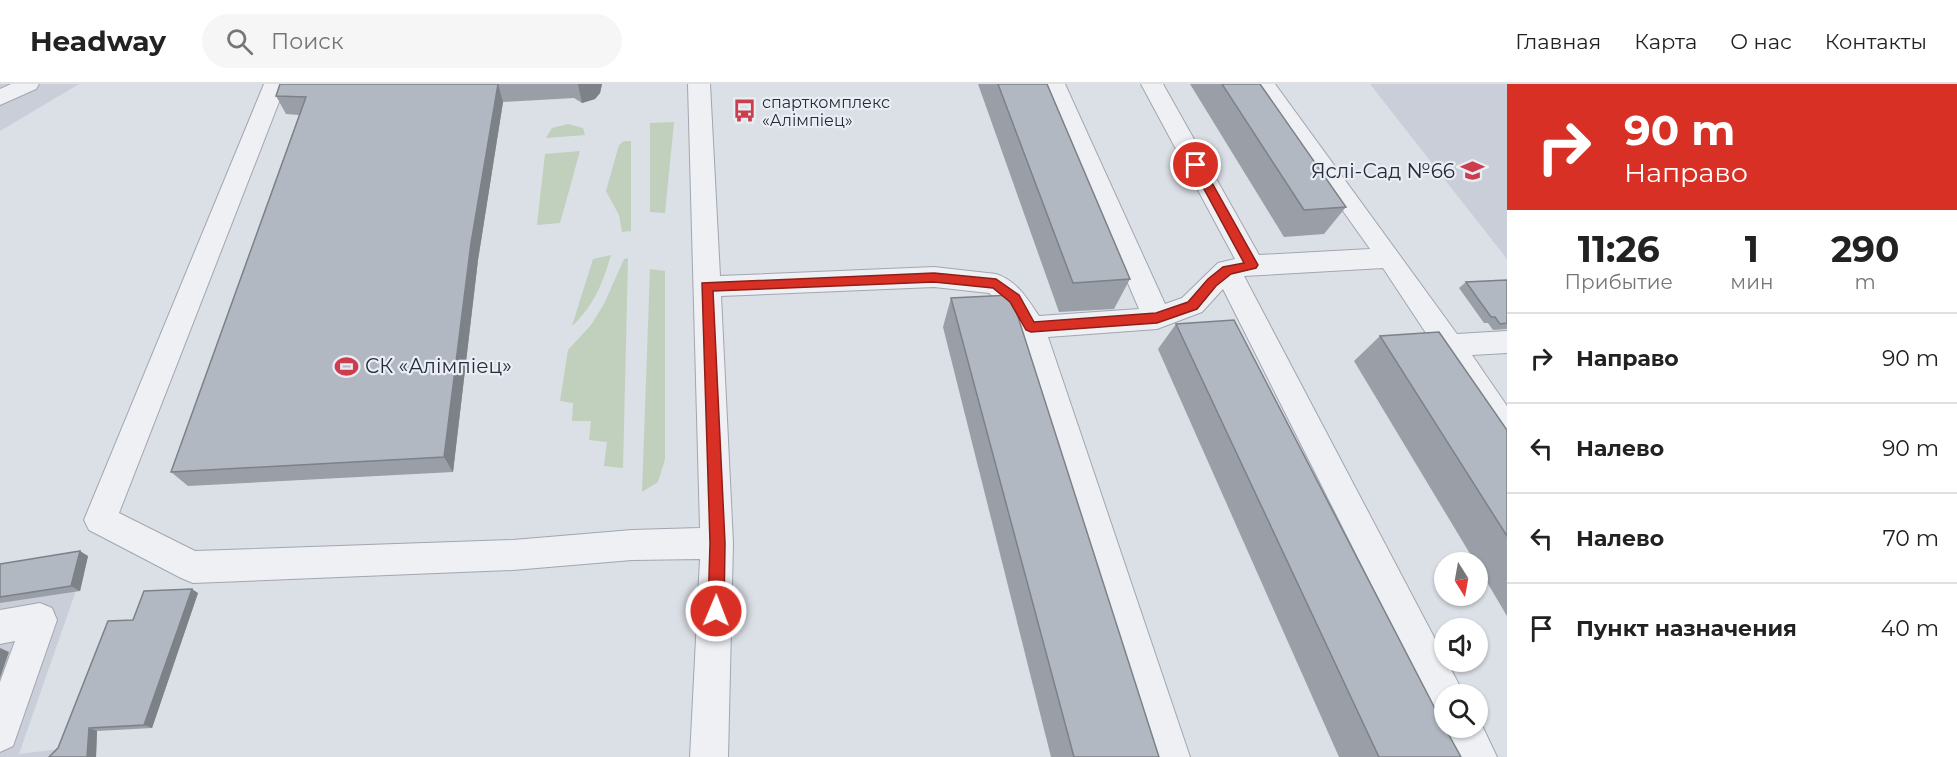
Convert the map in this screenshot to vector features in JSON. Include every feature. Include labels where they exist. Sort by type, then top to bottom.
[{"type":"street","points":[[0,98],[28,84]]},
{"type":"street","points":[[275,84],[100,519],[193,567],[513,555],[633,545],[717,543]]},
{"type":"street","points":[[699,84],[717,543],[709,757]]},
{"type":"street","points":[[1054,84],[1157,318]]},
{"type":"street","points":[[1152,84],[1441,684]]},
{"type":"street","points":[[1264,84],[1390,258],[1507,430]]},
{"type":"street","points":[[1031,327],[1157,318],[1192,305],[1212,283],[1239,268],[1390,258]]},
{"type":"street","points":[[706,287],[934,277],[996,284],[1014,299],[1031,327],[1171,757]]},
{"type":"street","points":[[1451,345],[1507,342]]},
{"type":"street","points":[[0,627],[39,620],[0,733]]},
{"type":"street","points":[[1468,738],[1478,757]]},
{"type":"shaded area","points":[[0,84],[79,84],[0,131]]},
{"type":"shaded area","name":"Яслі-Сад №66","points":[[1370,84],[1507,84],[1507,259]]},
{"type":"shaded area","points":[[88,556],[19,754],[68,748],[61,757],[0,757],[0,570]]},
{"type":"green space","points":[[674,122],[665,213],[650,212],[650,123]]},
{"type":"green space","points":[[568,124],[583,128],[585,135],[546,138],[552,128]]},
{"type":"green space","points":[[624,141],[631,141],[631,231],[622,232],[619,215],[606,191],[619,145]]},
{"type":"green space","points":[[580,151],[560,223],[537,225],[545,154]]},
{"type":"green space","points":[[611,255],[597,293],[572,326],[593,259]]},
{"type":"green space","points":[[628,258],[623,468],[604,466],[607,442],[589,440],[591,421],[572,421],[573,403],[560,401],[568,350],[591,325],[604,304],[624,259]]},
{"type":"green space","points":[[650,269],[665,271],[665,459],[658,482],[642,492]]},
{"type":"building","name":"СК «Алімпіец»","points":[[280,84],[498,84],[471,243],[444,457],[171,472],[306,97],[276,96]]},
{"type":"building","points":[[998,84],[1047,84],[1130,279],[1073,283]]},
{"type":"building","points":[[1222,84],[1260,84],[1346,207],[1304,210]]},
{"type":"building","points":[[1507,280],[1507,323],[1500,324],[1495,317],[1491,317],[1466,282]]},
{"type":"building","points":[[1011,295],[1159,757],[1074,757],[951,298]]},
{"type":"building","points":[[1234,320],[1434,707],[1434,738],[1451,738],[1461,757],[1379,757],[1176,324]]},
{"type":"building","points":[[1439,332],[1507,430],[1507,536],[1380,336]]},
{"type":"building","points":[[80,551],[71,586],[0,597],[0,564]]},
{"type":"building","points":[[192,589],[144,725],[89,728],[87,757],[49,757],[58,748],[108,621],[133,620],[144,591]]},
{"type":"place","name":"спарткомплекс «Алімпіец»","points":[[744,111]]},
{"type":"place","name":"Яслі-Сад №66","points":[[1473,171]]},
{"type":"place","name":"СК «Алімпіец»","points":[[347,366]]},
{"type":"route","points":[[716,611],[717,543],[706,287],[934,277],[996,284],[1014,299],[1031,327],[1157,318],[1192,305],[1227,270],[1252,265],[1196,165]]}]
